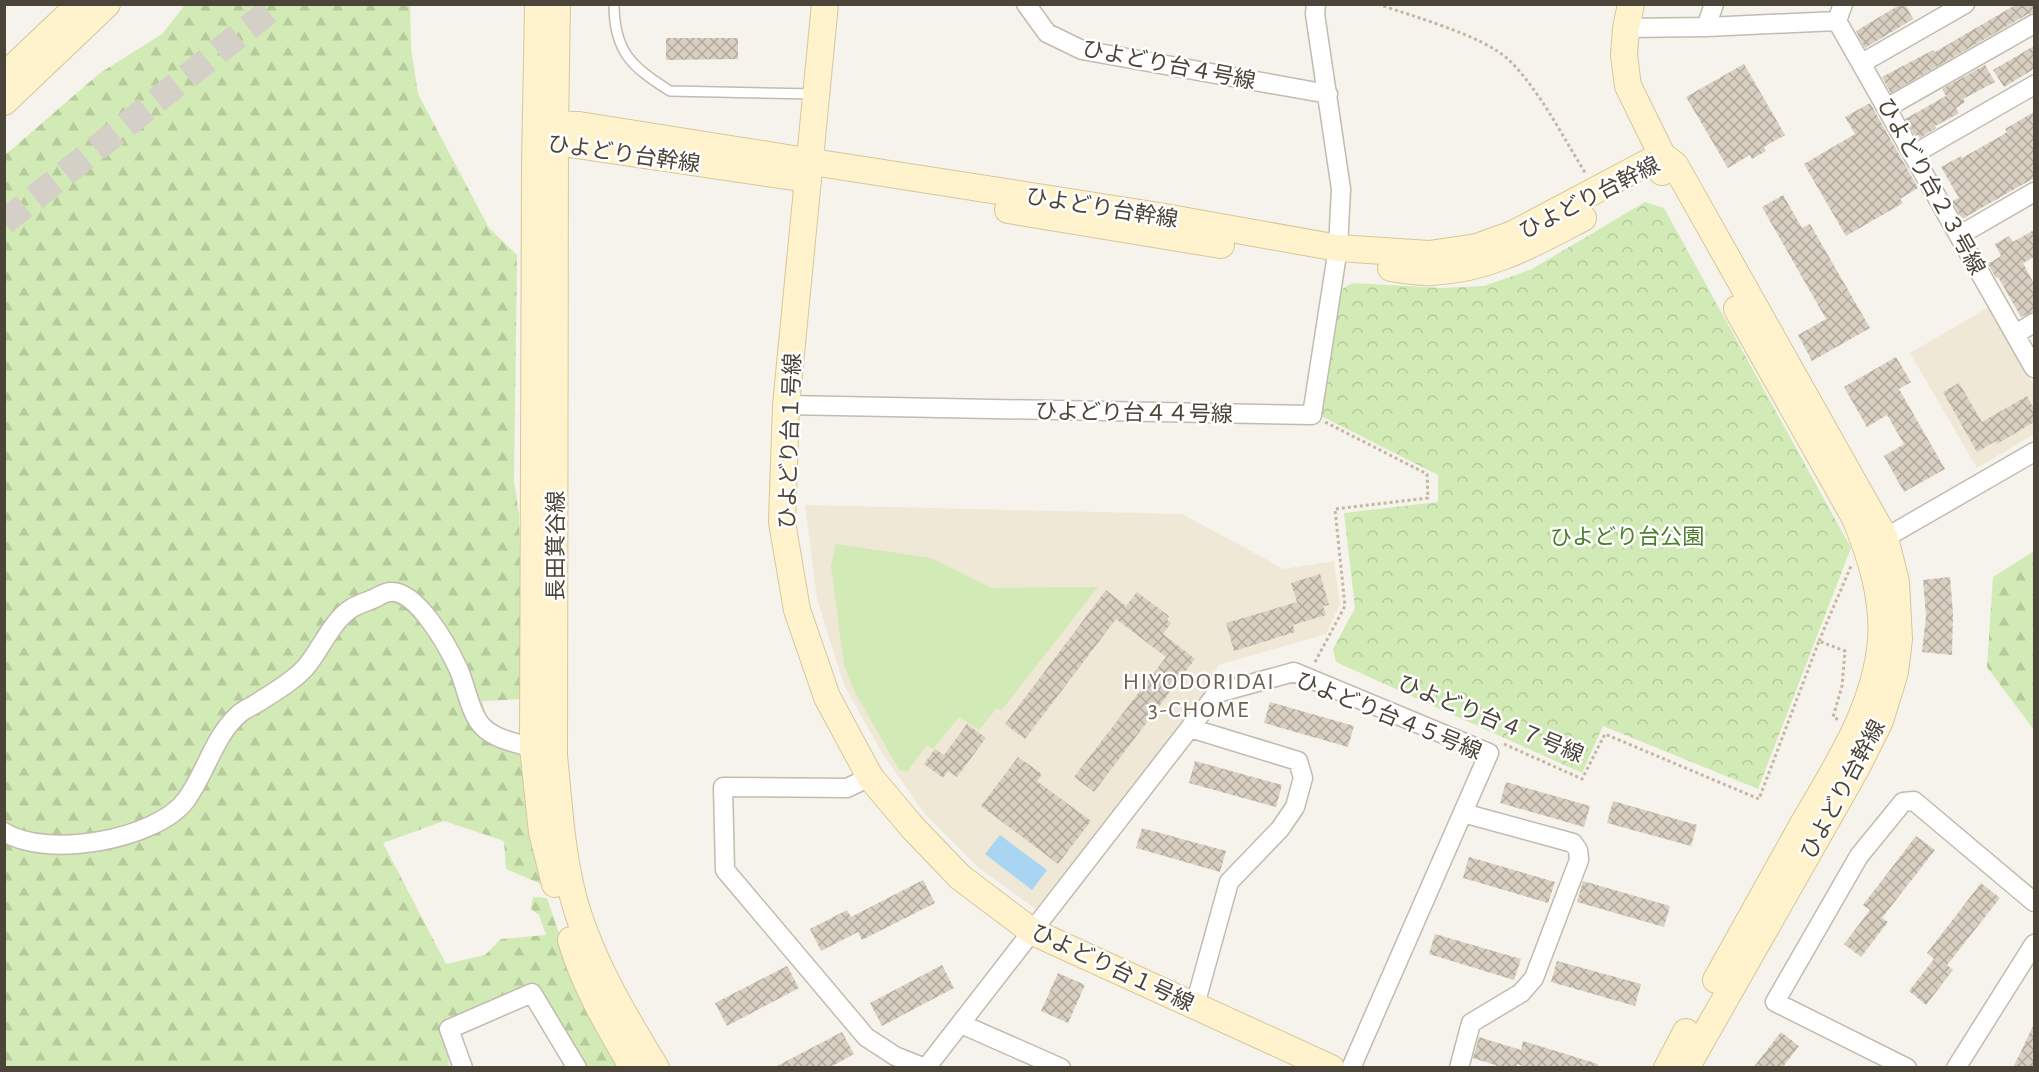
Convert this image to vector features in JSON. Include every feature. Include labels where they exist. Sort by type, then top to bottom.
[{"type":"street","points":[[35,47],[72,4]]},
{"type":"street","points":[[4,76],[80,4]]},
{"type":"street","points":[[4,102],[107,4]]},
{"type":"street","name":"長田箕谷線","points":[[538,4],[546,133],[554,756],[562,831],[573,896],[591,947],[619,1007],[656,1068]]},
{"type":"street","name":"長田箕谷線","points":[[557,4],[546,133],[533,748],[542,832],[575,954],[602,1017],[633,1068]]},
{"type":"street","name":"ひよどり台１号線","points":[[825,4],[786,405],[782,522],[797,610],[827,696],[870,777],[913,828],[960,877],[1032,932],[1331,1068]]},
{"type":"street","name":"ひよどり台４号線","points":[[1026,4],[1047,33],[1082,50],[1328,94]]},
{"type":"street","points":[[1312,415],[1336,256],[1341,189],[1315,14],[1316,4]]},
{"type":"street","points":[[1706,27],[1714,4]]},
{"type":"street","points":[[1863,63],[1965,4]]},
{"type":"street","points":[[1666,165],[1656,138],[1628,86],[1624,55],[1629,16],[1706,27],[1840,13]]},
{"type":"street","name":"ひよどり台２３号線","points":[[1840,13],[1863,63],[2034,368]]},
{"type":"street","points":[[1888,107],[2034,24]]},
{"type":"street","points":[[1914,154],[2034,84]]},
{"type":"street","name":"ひよどり台幹線","points":[[546,133],[590,127],[809,170],[1159,216],[1336,256],[1429,254],[1477,247],[1513,234],[1666,165]]},
{"type":"street","name":"ひよどり台幹線","points":[[1666,165],[1885,538],[1896,582],[1899,639],[1895,672],[1880,721],[1857,767],[1686,1068]]},
{"type":"street","name":"ひよどり台幹線","points":[[1666,165],[1867,546],[1878,586],[1881,640],[1877,668],[1864,713],[1666,1068]]},
{"type":"street","points":[[1960,235],[2034,192]]},
{"type":"street","points":[[2015,334],[2034,323]]},
{"type":"street","name":"ひよどり台４４号線","points":[[786,405],[1312,415]]},
{"type":"street","points":[[1885,538],[2034,452]]},
{"type":"street","points":[[4,832],[32,842],[74,844],[112,840],[144,829],[174,812],[186,800],[221,735],[239,714],[290,683],[306,666],[330,631],[351,609],[390,592],[406,595],[432,622],[458,667],[481,726],[511,742],[519,742],[533,748]]},
{"type":"street","name":"ひよどり台４５号線","points":[[926,1068],[1216,693],[1294,672],[1490,753],[1351,1068]]},
{"type":"street","points":[[1190,728],[1298,761],[1303,778],[1295,807],[1280,829],[1228,882],[1195,1005]]},
{"type":"street","points":[[870,777],[847,788],[723,787],[725,870],[866,1037],[895,1056],[926,1068]]},
{"type":"street","points":[[1907,1068],[1775,1002],[1859,855],[1903,802],[1914,801],[2034,902]]},
{"type":"street","points":[[1459,1068],[1470,1023],[1521,993],[1534,978],[1579,860],[1578,850],[1573,843],[1463,813]]},
{"type":"street","points":[[1956,1068],[2028,969],[2034,944]]},
{"type":"street","points":[[463,1068],[448,1029],[532,993],[577,1068]]},
{"type":"street","points":[[961,1024],[1061,1068]]},
{"type":"lane","points":[[614,4],[619,42],[628,58],[651,79],[670,91],[817,94]]},
{"type":"path","points":[[1378,4],[1473,38],[1507,59],[1534,89],[1588,178]]},
{"type":"path","points":[[1306,658],[1315,662],[1345,606],[1335,509],[1428,498],[1427,474],[1312,415]]},
{"type":"path","name":"ひよどり台４７号線","points":[[1497,741],[1582,779],[1605,734],[1758,799],[1819,641],[1853,562]]},
{"type":"path","points":[[1819,641],[1845,651],[1842,686],[1833,717],[1844,722]]},
{"type":"shaded area","points":[[1989,307],[2034,385],[2034,434],[1977,468],[1910,353]]},
{"type":"shaded area","points":[[805,505],[1182,514],[1284,569],[1334,561],[1340,604],[1326,634],[1218,665],[1210,688],[1039,911],[980,869],[925,814],[882,753],[844,685],[817,599]]},
{"type":"green space","points":[[185,5],[410,5],[411,48],[418,94],[489,228],[517,255],[514,480],[519,515],[524,699],[482,701],[488,723],[524,758],[544,865],[541,884],[506,869],[504,841],[444,821],[383,843],[446,964],[485,955],[501,939],[546,935],[539,915],[531,909],[533,897],[547,898],[568,960],[622,1067],[585,1067],[530,986],[445,1021],[449,1067],[5,1067],[4,156],[100,73],[162,34]]},
{"type":"green space","name":"ひよどり台公園","points":[[1645,202],[1664,208],[1851,548],[1758,789],[1603,726],[1582,773],[1336,662],[1333,649],[1355,608],[1344,513],[1438,502],[1438,475],[1321,416],[1340,290],[1353,283],[1441,288],[1484,286],[1532,269]]},
{"type":"green space","points":[[836,544],[931,558],[992,588],[1098,587],[1001,711],[997,708],[979,730],[959,717],[933,749],[927,745],[907,772],[899,770],[854,690],[844,665],[831,566]]},
{"type":"green space","points":[[2034,551],[2034,730],[1987,667],[1993,577]]},
{"type":"water","points":[[1000,835],[1047,870],[1032,890],[985,854]]},
{"type":"building","points":[[1901,4],[1905,4],[1913,19],[1865,48],[1856,31]]},
{"type":"building","points":[[2017,4],[2034,4],[2034,13],[2028,14],[1891,93],[1882,77],[1933,50],[1935,52]]},
{"type":"building","points":[[666,38],[738,38],[738,59],[666,60]]},
{"type":"building","points":[[2034,46],[2034,69],[2004,87],[1993,70]]},
{"type":"building","points":[[1744,64],[1785,135],[1764,147],[1766,151],[1752,159],[1750,155],[1728,168],[1686,97]]},
{"type":"building","points":[[1985,65],[1995,82],[1963,99],[1965,102],[1956,108],[1959,113],[1935,126],[1936,128],[1920,138],[1918,135],[1915,136],[1905,119],[1946,96],[1942,89]]},
{"type":"building","points":[[1870,103],[1918,188],[1900,199],[1903,203],[1846,236],[1804,164],[1855,134],[1845,117]]},
{"type":"building","points":[[2034,112],[2034,178],[1962,219],[1952,201],[1959,198],[1941,167],[2001,136],[2007,132],[2005,129]]},
{"type":"building","points":[[1783,195],[1802,228],[1810,224],[1870,328],[1812,361],[1798,335],[1826,319],[1762,207]]},
{"type":"building","points":[[2034,230],[2034,257],[2023,263],[2034,284],[2034,312],[2021,317],[1988,264],[2001,256],[1995,244],[2009,236],[2013,242]]},
{"type":"building","points":[[1896,357],[1911,382],[1899,389],[1945,469],[1904,492],[1884,456],[1904,444],[1887,415],[1867,427],[1844,387]]},
{"type":"building","points":[[1959,383],[1982,422],[2027,396],[2034,409],[2034,422],[1997,444],[1996,441],[1977,452],[1943,392]]},
{"type":"building","points":[[1320,574],[1329,605],[1323,606],[1326,615],[1293,625],[1295,632],[1234,651],[1226,623],[1297,602],[1291,583]]},
{"type":"building","points":[[1950,577],[1953,614],[1952,655],[1922,652],[1926,616],[1923,580]]},
{"type":"building","points":[[1106,590],[1126,606],[1137,592],[1169,616],[1167,620],[1171,623],[1163,634],[1195,659],[1094,792],[1074,777],[1166,657],[1116,619],[1025,739],[1005,724]]},
{"type":"building","points":[[1270,702],[1354,726],[1348,747],[1264,723]]},
{"type":"building","points":[[967,724],[986,738],[957,777],[948,771],[943,778],[924,764],[935,749],[944,755]]},
{"type":"building","points":[[1018,757],[1042,774],[1037,781],[1091,821],[1058,864],[981,806]]},
{"type":"building","points":[[1195,761],[1282,785],[1276,807],[1189,783]]},
{"type":"building","points":[[1506,782],[1590,806],[1584,827],[1500,803]]},
{"type":"building","points":[[1613,801],[1697,825],[1691,846],[1607,823]]},
{"type":"building","points":[[1142,828],[1226,851],[1220,872],[1136,848]]},
{"type":"building","points":[[1916,836],[1935,850],[1882,918],[1888,922],[1861,957],[1844,944],[1870,910],[1863,905]]},
{"type":"building","points":[[1469,857],[1555,882],[1548,903],[1463,878]]},
{"type":"building","points":[[923,880],[935,903],[862,940],[858,932],[821,951],[810,929],[847,910],[851,917]]},
{"type":"building","points":[[1583,881],[1670,906],[1664,927],[1577,902]]},
{"type":"building","points":[[1981,883],[2000,898],[1947,965],[1953,970],[1926,1005],[1909,991],[1934,959],[1927,953]]},
{"type":"building","points":[[1435,934],[1521,959],[1514,980],[1429,954]]},
{"type":"building","points":[[1557,961],[1641,984],[1635,1006],[1551,982]]},
{"type":"building","points":[[942,965],[954,988],[882,1026],[870,1003]]},
{"type":"building","points":[[787,966],[799,988],[727,1026],[715,1003]]},
{"type":"building","points":[[1058,973],[1085,985],[1068,1023],[1041,1011]]},
{"type":"building","points":[[2034,1024],[2034,1068],[2013,1068]]},
{"type":"building","points":[[842,1032],[854,1054],[829,1068],[773,1068]]},
{"type":"building","points":[[1781,1032],[1799,1046],[1782,1068],[1753,1068]]},
{"type":"building","points":[[1479,1037],[1521,1050],[1523,1041],[1598,1064],[1597,1068],[1528,1068],[1517,1064],[1516,1068],[1504,1068],[1473,1058]]},
{"type":"tunnel","points":[[4,222],[278,4]]},
{"type":"district","name":"HIYODORIDAI 3-CHOME","points":[[1199,695]]}]
